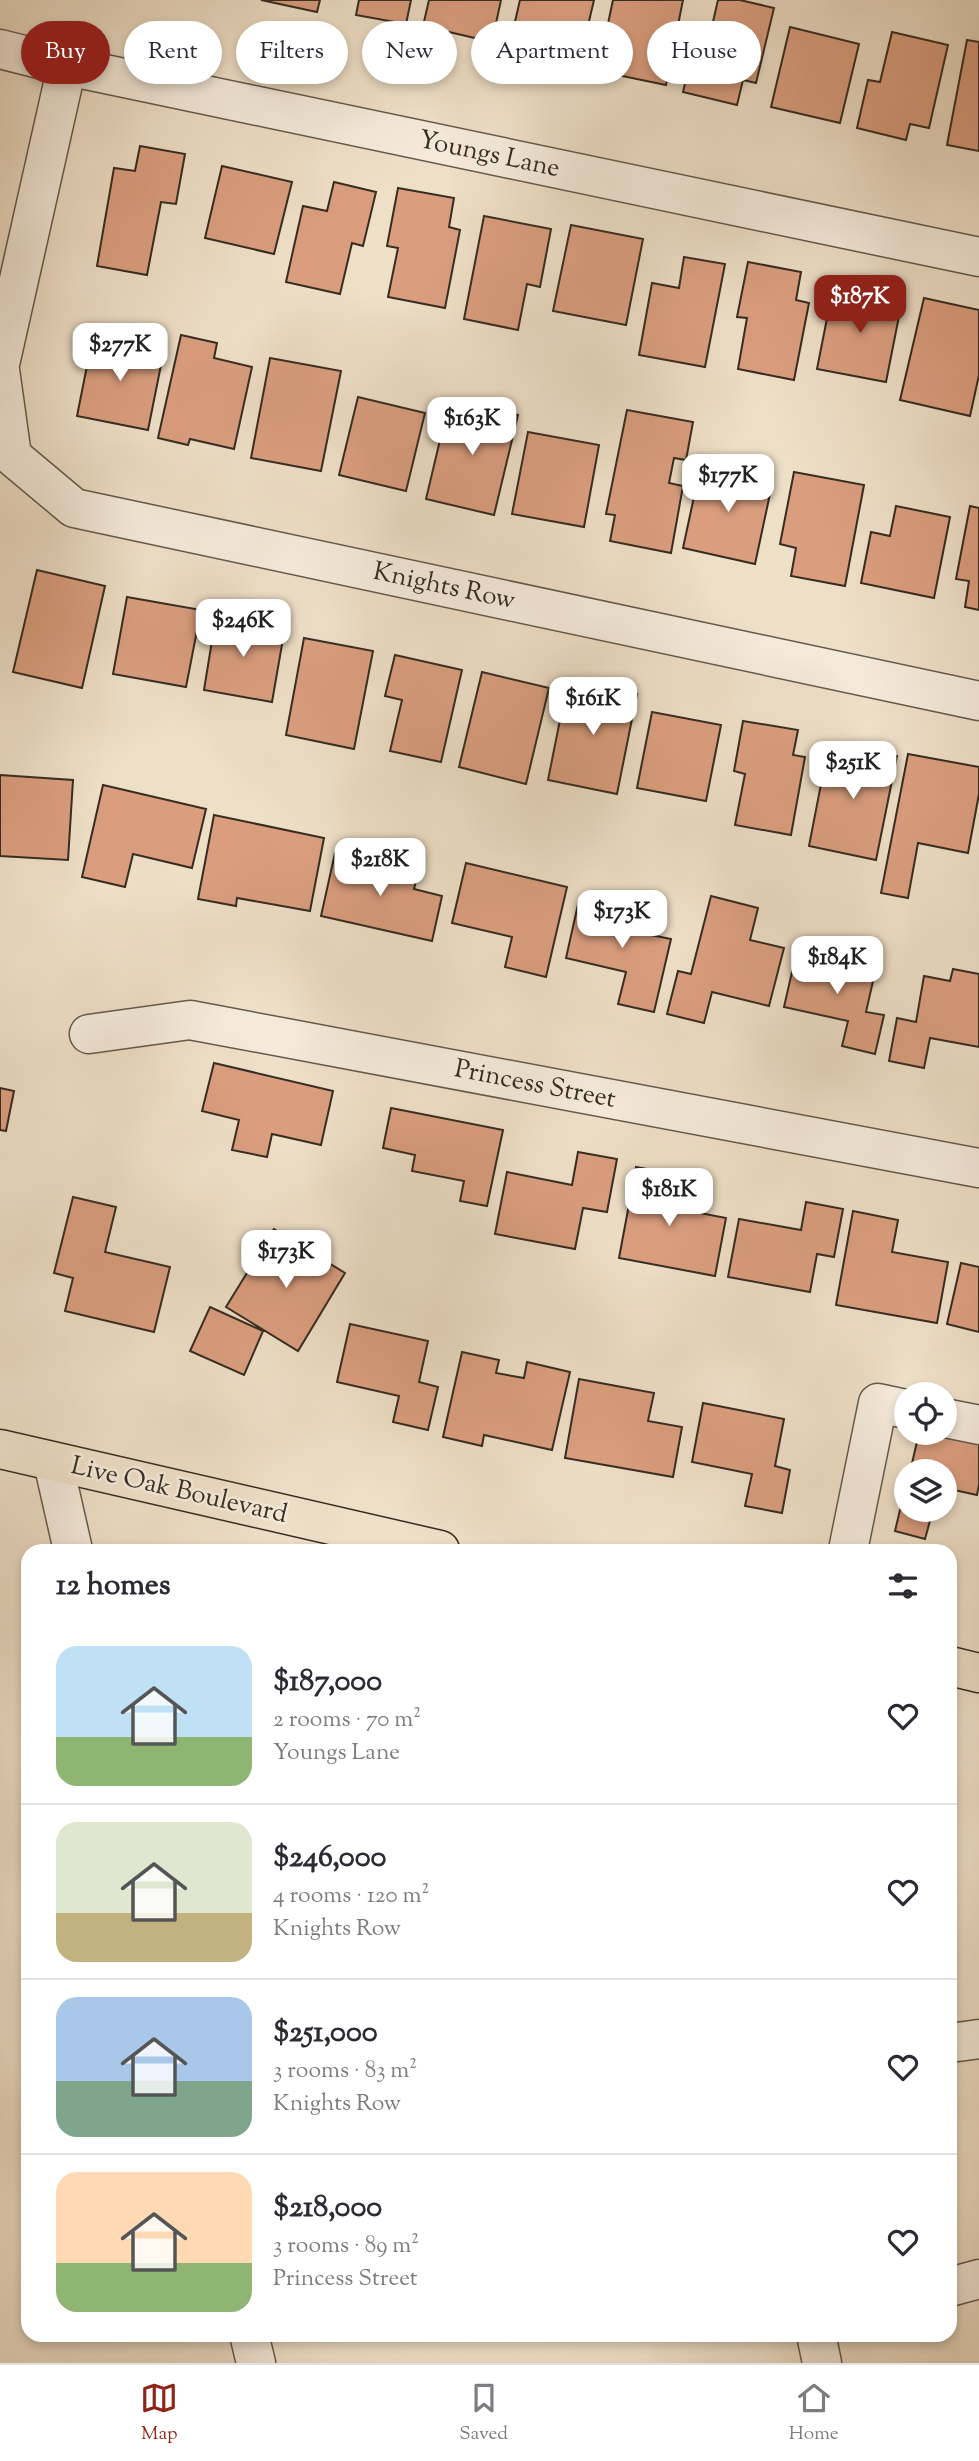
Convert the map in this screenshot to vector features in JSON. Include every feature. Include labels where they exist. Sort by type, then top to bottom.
[{"type":"main road","name":"Live Oak Boulevard","points":[[0,1448],[414,1544]]},
{"type":"main road","points":[[957,1668],[979,1673]]},
{"type":"street","name":"Youngs Lane","points":[[0,49],[21,54]]},
{"type":"street","name":"Youngs Lane","points":[[110,75],[979,257]]},
{"type":"street","name":"Knights Row","points":[[63,84],[0,367],[12,456],[74,508],[979,701]]},
{"type":"street","name":"Princess Street","points":[[89,1034],[190,1020],[979,1168]]},
{"type":"street","points":[[849,1544],[878,1403],[894,1406]]},
{"type":"street","points":[[957,1420],[979,1425]]},
{"type":"street","points":[[53,1462],[72,1544]]},
{"type":"street","points":[[957,2042],[979,2039]]},
{"type":"street","points":[[957,2285],[979,2279]]},
{"type":"street","points":[[252,2342],[256,2363]]},
{"type":"street","points":[[818,2342],[822,2363]]},
{"type":"building","points":[[261,0],[320,0],[317,12]]},
{"type":"building","points":[[359,0],[411,0],[407,21],[356,15]]},
{"type":"building","points":[[429,0],[501,0],[496,21],[471,21],[471,37],[457,34],[457,21],[424,21]]},
{"type":"building","points":[[520,0],[594,0],[589,21],[515,21]]},
{"type":"building","points":[[613,0],[683,0],[679,21],[647,21],[647,81],[633,78],[633,21],[609,21]]},
{"type":"building","points":[[718,0],[740,0],[774,8],[761,62],[761,21],[713,21]]},
{"type":"building","points":[[790,27],[859,44],[840,123],[771,107]]},
{"type":"building","points":[[892,32],[948,45],[929,128],[910,124],[906,140],[857,128],[868,80],[880,82]]},
{"type":"building","points":[[967,40],[979,42],[979,151],[947,145]]},
{"type":"building","points":[[685,84],[742,84],[737,105],[683,92]]},
{"type":"building","points":[[140,146],[185,154],[176,204],[161,202],[147,275],[97,266],[114,168],[135,171]]},
{"type":"building","points":[[222,166],[292,182],[274,254],[205,238]]},
{"type":"building","points":[[334,182],[376,192],[363,246],[352,243],[340,294],[286,282],[303,206],[327,211]]},
{"type":"building","points":[[398,188],[454,198],[449,227],[460,230],[445,308],[388,297],[398,248],[387,246]]},
{"type":"building","points":[[484,216],[551,229],[540,287],[527,284],[518,330],[464,319]]},
{"type":"building","points":[[571,225],[643,239],[626,325],[553,311]]},
{"type":"building","points":[[684,257],[725,264],[705,367],[639,355],[652,283],[679,288]]},
{"type":"building","points":[[748,262],[801,272],[796,300],[809,303],[794,380],[738,369],[747,318],[737,317]]},
{"type":"building","points":[[833,288],[902,301],[886,382],[817,369]]},
{"type":"building","points":[[924,298],[979,310],[979,375],[970,416],[900,400]]},
{"type":"building","points":[[181,335],[217,343],[214,358],[252,367],[234,449],[190,439],[188,445],[158,438]]},
{"type":"building","points":[[93,336],[164,350],[148,430],[77,416]]},
{"type":"building","points":[[270,358],[341,371],[321,471],[251,458]]},
{"type":"building","points":[[358,397],[425,413],[406,491],[339,475]]},
{"type":"building","points":[[450,398],[518,415],[494,515],[426,499]]},
{"type":"building","points":[[627,410],[693,422],[686,460],[674,458],[669,483],[683,486],[671,553],[610,541],[615,515],[606,514]]},
{"type":"building","points":[[528,432],[599,445],[584,527],[512,514]]},
{"type":"building","points":[[701,464],[773,480],[755,564],[683,548]]},
{"type":"building","points":[[794,472],[864,485],[845,586],[791,576],[796,548],[780,544]]},
{"type":"building","points":[[896,506],[950,517],[934,598],[861,583],[871,532],[890,536]]},
{"type":"building","points":[[970,506],[979,508],[979,610],[965,607],[969,581],[956,579]]},
{"type":"building","points":[[37,570],[105,586],[82,688],[13,672]]},
{"type":"building","points":[[127,597],[201,610],[186,687],[113,674]]},
{"type":"building","points":[[217,610],[244,614],[242,626],[284,633],[272,702],[204,690]]},
{"type":"building","points":[[304,638],[373,651],[354,749],[286,735]]},
{"type":"building","points":[[395,655],[462,670],[441,762],[390,751],[402,700],[385,696]]},
{"type":"building","points":[[482,672],[549,688],[526,784],[459,767]]},
{"type":"building","points":[[568,680],[637,694],[617,794],[548,780]]},
{"type":"building","points":[[652,712],[721,725],[706,801],[637,788]]},
{"type":"building","points":[[743,721],[798,730],[793,755],[805,757],[791,835],[735,825],[745,774],[734,771]]},
{"type":"building","points":[[829,743],[897,756],[876,860],[809,846]]},
{"type":"building","points":[[908,754],[979,767],[979,794],[968,853],[918,843],[908,898],[881,893]]},
{"type":"building","points":[[0,775],[73,780],[68,860],[0,856]]},
{"type":"building","points":[[103,785],[206,809],[192,868],[133,854],[125,887],[82,877]]},
{"type":"building","points":[[214,815],[324,838],[310,911],[237,898],[236,906],[198,899]]},
{"type":"building","points":[[335,853],[418,872],[414,889],[442,896],[432,941],[321,916]]},
{"type":"building","points":[[466,863],[567,887],[546,977],[505,967],[512,937],[452,923]]},
{"type":"building","points":[[711,896],[758,908],[750,940],[784,948],[769,1006],[712,992],[704,1023],[667,1014],[678,971],[691,974]]},
{"type":"building","points":[[579,900],[656,918],[651,935],[671,939],[654,1012],[618,1004],[626,972],[566,958]]},
{"type":"building","points":[[797,950],[876,968],[866,1012],[884,1015],[875,1054],[842,1046],[848,1021],[784,1007]]},
{"type":"building","points":[[953,969],[979,974],[979,1047],[930,1038],[924,1068],[889,1061],[897,1018],[916,1022],[924,976],[950,981]]},
{"type":"building","points":[[214,1063],[333,1091],[321,1145],[272,1134],[267,1157],[232,1150],[239,1120],[202,1111]]},
{"type":"building","points":[[0,1088],[14,1091],[6,1131],[0,1130]]},
{"type":"building","points":[[391,1108],[503,1130],[487,1206],[460,1201],[464,1181],[412,1171],[415,1155],[383,1148]]},
{"type":"building","points":[[578,1152],[617,1159],[607,1212],[583,1208],[575,1249],[495,1234],[507,1172],[572,1185]]},
{"type":"building","points":[[636,1167],[675,1174],[669,1207],[726,1218],[715,1276],[619,1258]]},
{"type":"building","points":[[73,1197],[116,1207],[105,1252],[170,1267],[154,1332],[65,1311],[73,1278],[54,1273]]},
{"type":"building","points":[[806,1202],[843,1209],[834,1257],[817,1254],[810,1292],[728,1277],[739,1219],[801,1230]]},
{"type":"building","points":[[853,1211],[898,1220],[892,1252],[948,1262],[937,1323],[836,1305]]},
{"type":"building","points":[[274,1229],[345,1273],[298,1351],[226,1307]]},
{"type":"building","points":[[961,1263],[979,1267],[979,1332],[947,1324]]},
{"type":"building","points":[[210,1307],[263,1331],[244,1375],[190,1351]]},
{"type":"building","points":[[350,1324],[428,1341],[419,1382],[438,1387],[428,1430],[393,1422],[399,1396],[337,1382]]},
{"type":"building","points":[[462,1352],[499,1360],[496,1373],[524,1378],[527,1362],[570,1372],[552,1450],[484,1435],[482,1446],[443,1437]]},
{"type":"building","points":[[579,1379],[654,1393],[648,1421],[682,1427],[673,1477],[565,1458]]},
{"type":"building","points":[[703,1403],[784,1419],[775,1466],[790,1470],[782,1513],[745,1506],[752,1474],[692,1462]]},
{"type":"building","points":[[957,1435],[979,1439],[977,1495],[957,1491],[957,1459],[913,1459],[916,1445],[957,1445]]},
{"type":"building","points":[[897,1522],[930,1522],[925,1539],[895,1531]]}]
